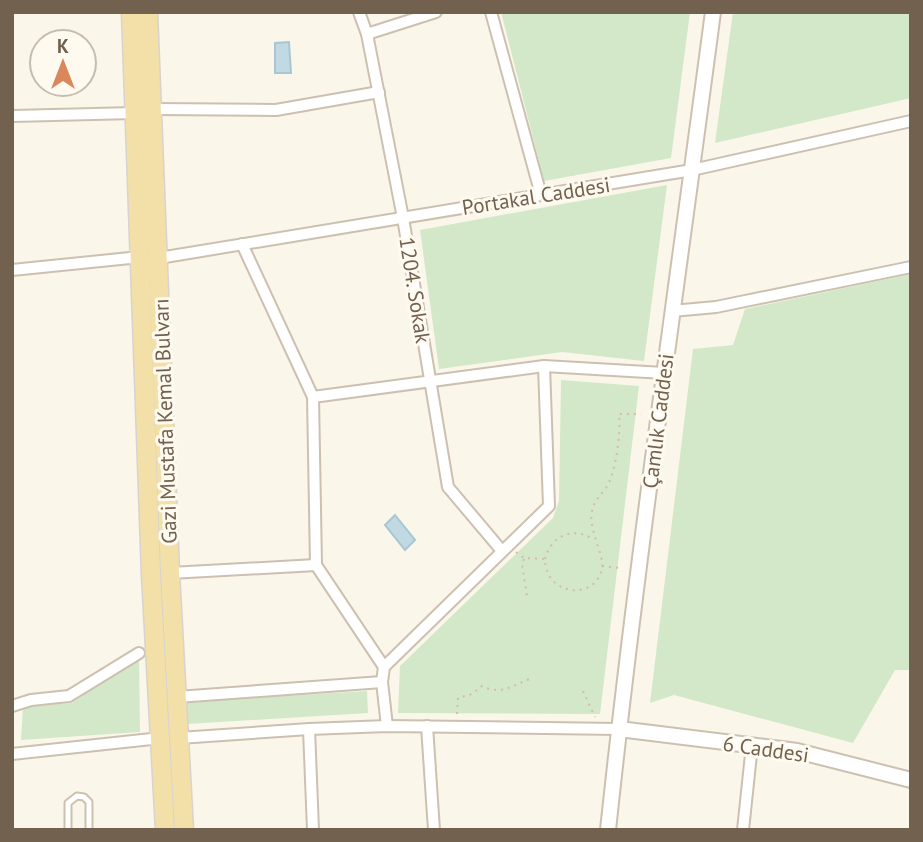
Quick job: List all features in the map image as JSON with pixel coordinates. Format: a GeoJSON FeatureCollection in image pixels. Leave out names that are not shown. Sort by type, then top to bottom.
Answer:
{"type":"FeatureCollection","features":[{"type":"Feature","properties":{"kind":"main road","name":"Gazi Mustafa Kemal Bulvarı"},"geometry":{"type":"LineString","coordinates":[[131,12],[159,258],[177,696],[170,738],[165,830]]}},
{"type":"Feature","properties":{"kind":"main road","name":"Gazi Mustafa Kemal Bulvarı"},"geometry":{"type":"LineString","coordinates":[[148,12],[140,257],[150,575],[184,830]]}},
{"type":"Feature","properties":{"kind":"street","name":"1204. Sokak"},"geometry":{"type":"LineString","coordinates":[[359,12],[367,34],[403,218],[448,487],[502,551]]}},
{"type":"Feature","properties":{"kind":"street"},"geometry":{"type":"LineString","coordinates":[[367,34],[436,12]]}},
{"type":"Feature","properties":{"kind":"street"},"geometry":{"type":"LineString","coordinates":[[491,12],[541,195]]}},
{"type":"Feature","properties":{"kind":"street","name":"Çamlık Caddesi"},"geometry":{"type":"LineString","coordinates":[[608,830],[664,373],[713,12]]}},
{"type":"Feature","properties":{"kind":"street"},"geometry":{"type":"LineString","coordinates":[[12,116],[276,110],[379,92]]}},
{"type":"Feature","properties":{"kind":"street","name":"Portakal Caddesi"},"geometry":{"type":"LineString","coordinates":[[159,258],[692,170],[911,121]]}},
{"type":"Feature","properties":{"kind":"street"},"geometry":{"type":"LineString","coordinates":[[242,244],[313,397],[316,565],[384,667]]}},
{"type":"Feature","properties":{"kind":"street"},"geometry":{"type":"LineString","coordinates":[[12,270],[140,257]]}},
{"type":"Feature","properties":{"kind":"street"},"geometry":{"type":"LineString","coordinates":[[672,311],[716,307],[911,267]]}},
{"type":"Feature","properties":{"kind":"street"},"geometry":{"type":"LineString","coordinates":[[313,397],[544,366],[664,373]]}},
{"type":"Feature","properties":{"kind":"street"},"geometry":{"type":"LineString","coordinates":[[387,726],[382,682],[384,667],[549,506],[544,366]]}},
{"type":"Feature","properties":{"kind":"street"},"geometry":{"type":"LineString","coordinates":[[170,573],[316,565]]}},
{"type":"Feature","properties":{"kind":"street"},"geometry":{"type":"LineString","coordinates":[[12,706],[31,700],[69,696],[139,653]]}},
{"type":"Feature","properties":{"kind":"street"},"geometry":{"type":"LineString","coordinates":[[177,696],[382,682]]}},
{"type":"Feature","properties":{"kind":"street"},"geometry":{"type":"LineString","coordinates":[[12,754],[170,738],[309,729],[387,726],[619,729]]}},
{"type":"Feature","properties":{"kind":"street"},"geometry":{"type":"LineString","coordinates":[[427,726],[434,830]]}},
{"type":"Feature","properties":{"kind":"street"},"geometry":{"type":"LineString","coordinates":[[309,729],[313,830]]}},
{"type":"Feature","properties":{"kind":"street","name":"6 Caddesi"},"geometry":{"type":"LineString","coordinates":[[619,729],[797,751],[911,780]]}},
{"type":"Feature","properties":{"kind":"street"},"geometry":{"type":"LineString","coordinates":[[743,830],[752,745]]}},
{"type":"Feature","properties":{"kind":"lane"},"geometry":{"type":"LineString","coordinates":[[68,830],[68,803],[77,796],[84,797],[89,802],[89,830]]}},
{"type":"Feature","properties":{"kind":"path"},"geometry":{"type":"LineString","coordinates":[[594,540],[585,534],[572,533],[548,545],[545,572],[553,583],[567,590],[583,590],[595,581],[602,566],[602,556],[594,540],[591,513],[611,477],[620,426],[619,414],[641,414]]}},
{"type":"Feature","properties":{"kind":"path"},"geometry":{"type":"LineString","coordinates":[[515,551],[524,558],[545,559]]}},
{"type":"Feature","properties":{"kind":"path"},"geometry":{"type":"LineString","coordinates":[[524,558],[522,564],[527,596]]}},
{"type":"Feature","properties":{"kind":"path"},"geometry":{"type":"LineString","coordinates":[[602,566],[621,568]]}},
{"type":"Feature","properties":{"kind":"path"},"geometry":{"type":"LineString","coordinates":[[457,714],[458,698],[472,694],[482,686],[503,692],[532,678]]}},
{"type":"Feature","properties":{"kind":"path"},"geometry":{"type":"LineString","coordinates":[[583,691],[595,717]]}},
{"type":"Feature","properties":{"kind":"green space"},"geometry":{"type":"Polygon","coordinates":[[[501,12],[690,12],[671,158],[544,181],[501,12]]]}},
{"type":"Feature","properties":{"kind":"green space"},"geometry":{"type":"Polygon","coordinates":[[[733,12],[911,12],[911,98],[715,143],[733,12]]]}},
{"type":"Feature","properties":{"kind":"green space"},"geometry":{"type":"Polygon","coordinates":[[[667,185],[644,361],[562,352],[439,369],[420,230],[667,185]]]}},
{"type":"Feature","properties":{"kind":"green space"},"geometry":{"type":"Polygon","coordinates":[[[911,274],[911,670],[895,670],[853,743],[674,695],[650,703],[693,349],[733,345],[745,309],[911,274]]]}},
{"type":"Feature","properties":{"kind":"green space"},"geometry":{"type":"Polygon","coordinates":[[[561,380],[639,386],[600,714],[398,713],[400,666],[553,518],[559,501],[561,380]]]}},
{"type":"Feature","properties":{"kind":"green space"},"geometry":{"type":"Polygon","coordinates":[[[139,658],[140,732],[21,740],[23,707],[72,703],[139,658]]]}},
{"type":"Feature","properties":{"kind":"green space"},"geometry":{"type":"Polygon","coordinates":[[[367,691],[368,713],[187,724],[186,702],[367,691]]]}},
{"type":"Feature","properties":{"kind":"water"},"geometry":{"type":"Polygon","coordinates":[[[289,42],[291,73],[275,73],[275,43],[289,42]]]}},
{"type":"Feature","properties":{"kind":"water"},"geometry":{"type":"Polygon","coordinates":[[[395,515],[415,540],[405,550],[385,525],[395,515]]]}}]}
